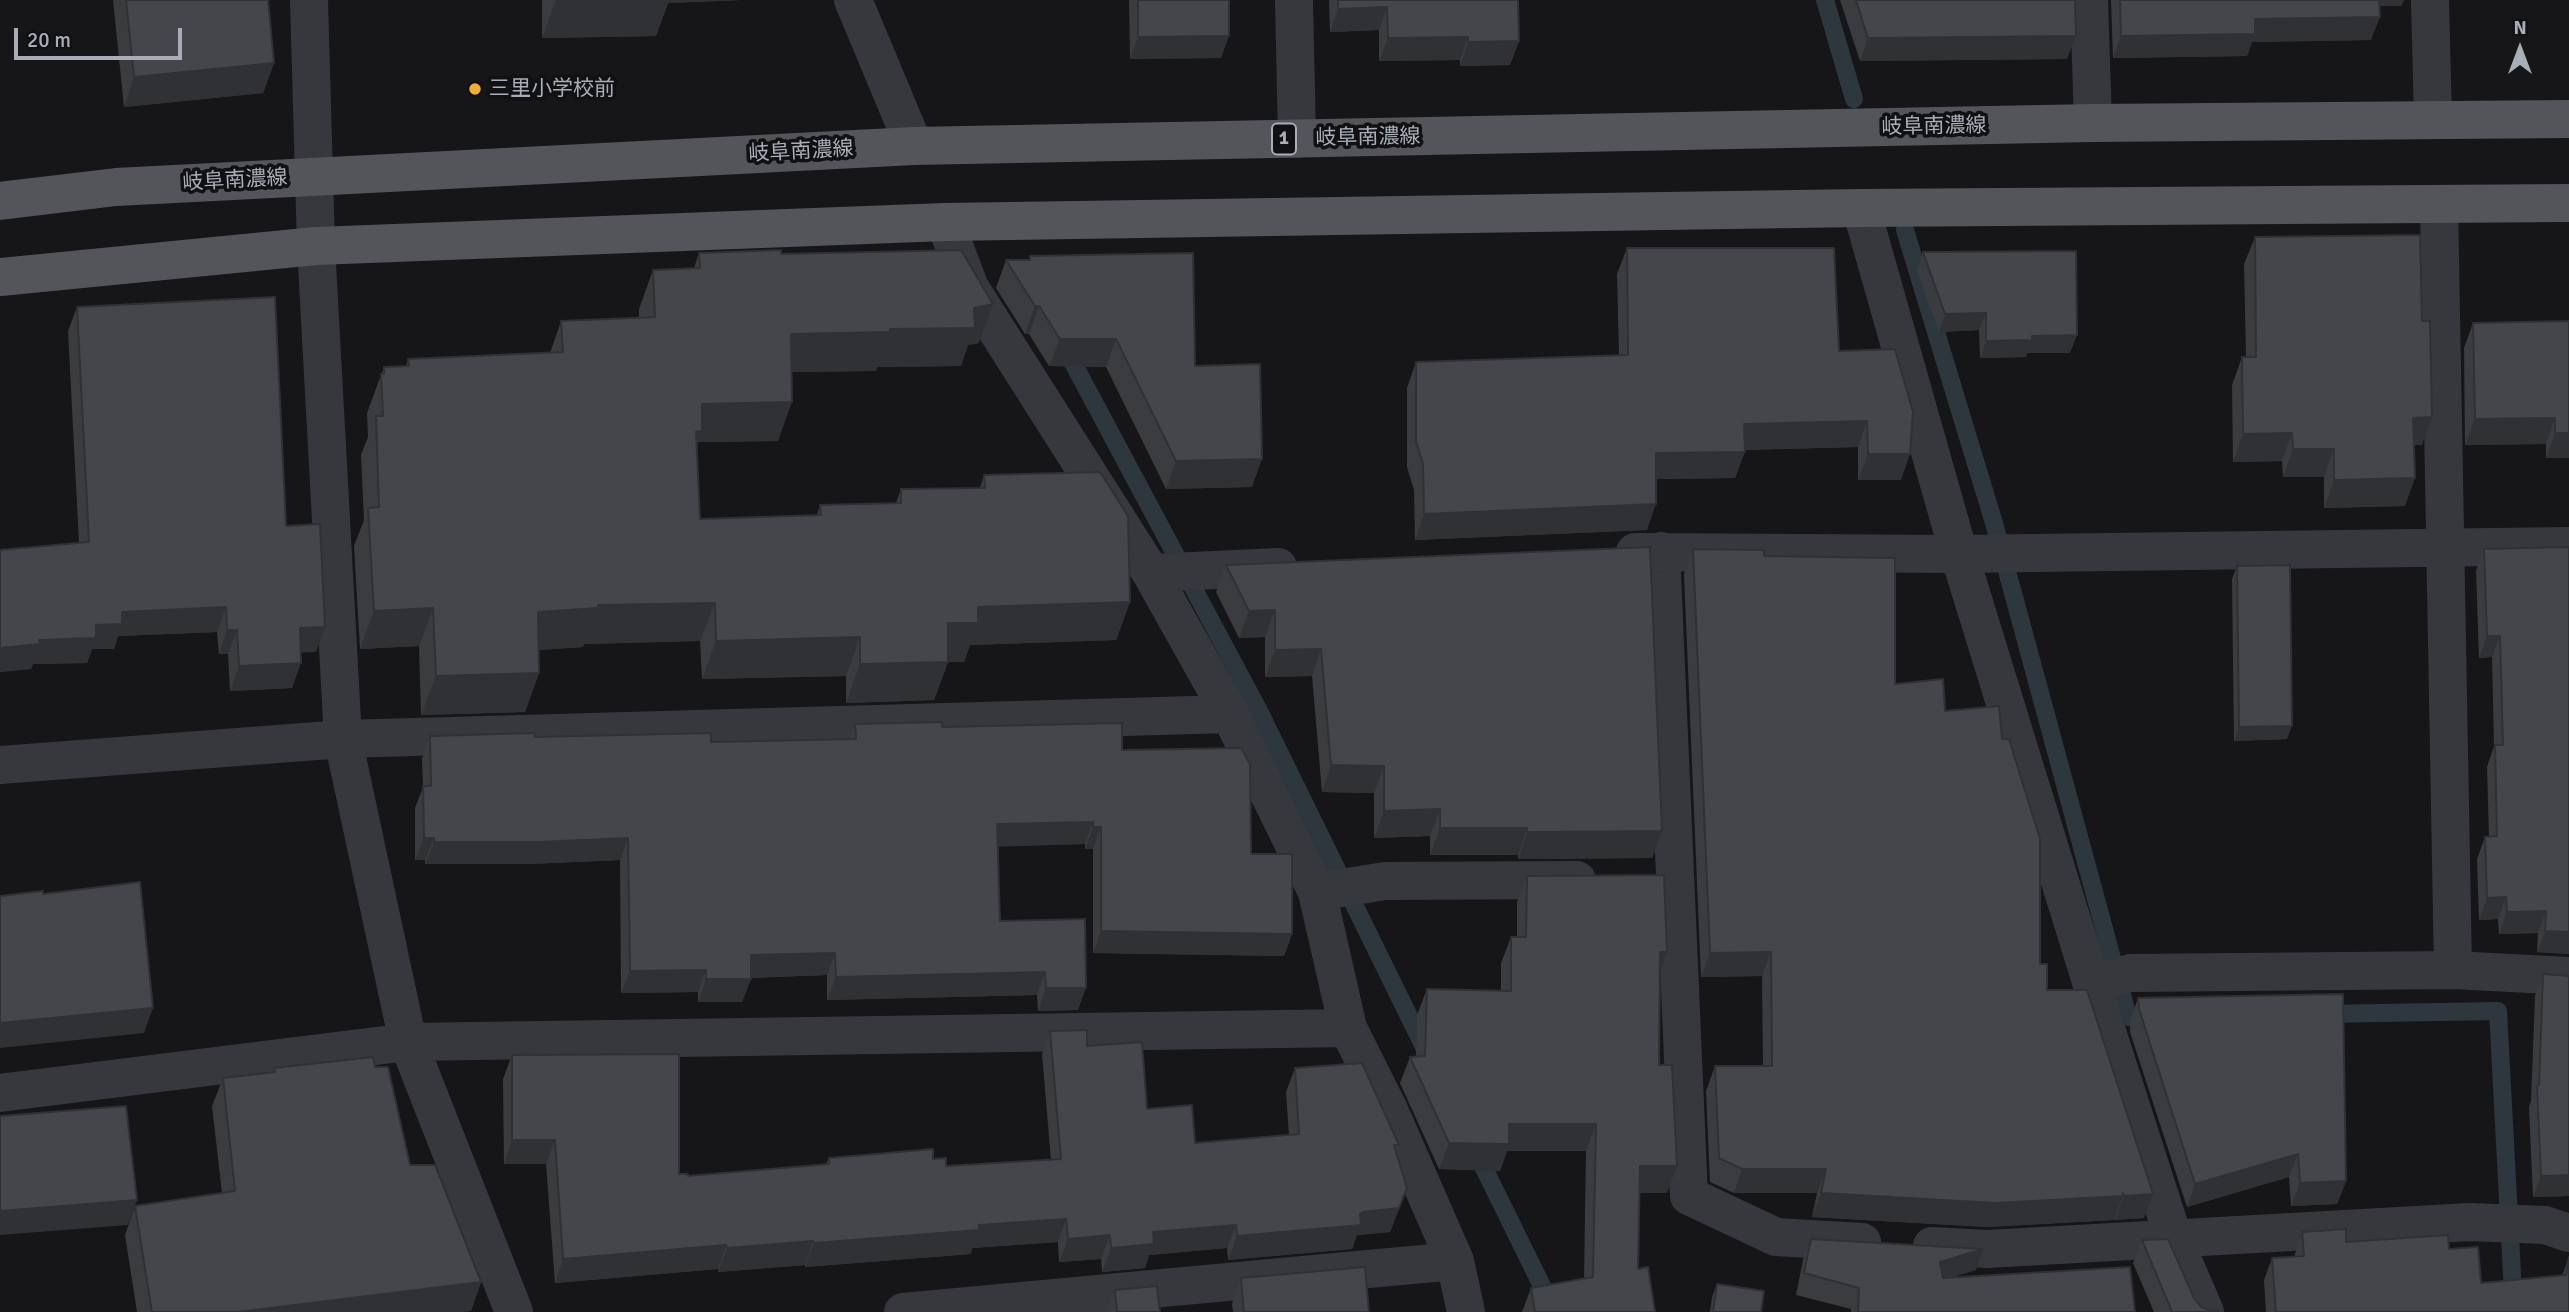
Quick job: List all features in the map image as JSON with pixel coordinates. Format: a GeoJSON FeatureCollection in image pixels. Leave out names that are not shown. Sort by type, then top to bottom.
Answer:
{"type":"FeatureCollection","features":[{"type":"Feature","properties":{"kind":"main road","name":"岐阜南濃線"},"geometry":{"type":"LineString","coordinates":[[0,201],[116,187],[914,146],[2093,123],[2569,119]]}},
{"type":"Feature","properties":{"kind":"main road"},"geometry":{"type":"LineString","coordinates":[[0,276],[316,246],[945,222],[1861,208],[2569,203]]}},
{"type":"Feature","properties":{"kind":"street"},"geometry":{"type":"LineString","coordinates":[[309,0],[316,246],[343,739],[408,1042],[514,1312]]}},
{"type":"Feature","properties":{"kind":"street"},"geometry":{"type":"LineString","coordinates":[[853,0],[914,146]]}},
{"type":"Feature","properties":{"kind":"street"},"geometry":{"type":"LineString","coordinates":[[1294,0],[1297,139]]}},
{"type":"Feature","properties":{"kind":"street"},"geometry":{"type":"LineString","coordinates":[[2089,0],[2093,123]]}},
{"type":"Feature","properties":{"kind":"street"},"geometry":{"type":"LineString","coordinates":[[2430,0],[2433,120]]}},
{"type":"Feature","properties":{"kind":"street"},"geometry":{"type":"LineString","coordinates":[[2439,204],[2453,970]]}},
{"type":"Feature","properties":{"kind":"street"},"geometry":{"type":"LineString","coordinates":[[1861,208],[1959,554],[2092,985],[2174,1240],[2205,1312]]}},
{"type":"Feature","properties":{"kind":"street"},"geometry":{"type":"LineString","coordinates":[[945,222],[970,288],[1151,573],[1230,714],[1317,892],[1348,1028],[1388,1110],[1455,1261],[1466,1312]]}},
{"type":"Feature","properties":{"kind":"street"},"geometry":{"type":"LineString","coordinates":[[1605,554],[1661,551],[1959,554],[2569,546]]}},
{"type":"Feature","properties":{"kind":"street"},"geometry":{"type":"LineString","coordinates":[[1661,551],[1661,880],[1689,1196],[1776,1237],[1987,1250],[2470,1222],[2545,1225],[2569,1233]]}},
{"type":"Feature","properties":{"kind":"street"},"geometry":{"type":"LineString","coordinates":[[1151,573],[1316,566]]}},
{"type":"Feature","properties":{"kind":"street"},"geometry":{"type":"LineString","coordinates":[[0,765],[343,739],[1230,714]]}},
{"type":"Feature","properties":{"kind":"street"},"geometry":{"type":"LineString","coordinates":[[1317,892],[1385,881],[1606,880]]}},
{"type":"Feature","properties":{"kind":"street"},"geometry":{"type":"LineString","coordinates":[[2092,985],[2130,973],[2453,970],[2569,976]]}},
{"type":"Feature","properties":{"kind":"street"},"geometry":{"type":"LineString","coordinates":[[0,1093],[408,1042],[1348,1028]]}},
{"type":"Feature","properties":{"kind":"street"},"geometry":{"type":"LineString","coordinates":[[903,1312],[1455,1261]]}},
{"type":"Feature","properties":{"kind":"building"},"geometry":{"type":"Polygon","coordinates":[[[126,0],[268,0],[274,63],[134,77],[126,0]]]}},
{"type":"Feature","properties":{"kind":"building"},"geometry":{"type":"Polygon","coordinates":[[[1138,0],[1229,0],[1229,36],[1138,37],[1138,0]]]}},
{"type":"Feature","properties":{"kind":"building"},"geometry":{"type":"Polygon","coordinates":[[[1338,0],[1518,0],[1519,41],[1468,42],[1468,37],[1388,38],[1387,7],[1338,9],[1338,0]]]}},
{"type":"Feature","properties":{"kind":"building"},"geometry":{"type":"Polygon","coordinates":[[[1856,0],[2075,0],[2076,36],[1868,38],[1856,0]]]}},
{"type":"Feature","properties":{"kind":"building"},"geometry":{"type":"Polygon","coordinates":[[[2120,0],[2379,0],[2380,17],[2255,19],[2255,34],[2121,36],[2120,0]]]}},
{"type":"Feature","properties":{"kind":"building"},"geometry":{"type":"Polygon","coordinates":[[[2420,235],[2422,321],[2430,321],[2432,417],[2413,418],[2415,478],[2334,480],[2334,449],[2293,449],[2292,433],[2243,434],[2242,357],[2256,357],[2255,237],[2420,235]]]}},
{"type":"Feature","properties":{"kind":"building"},"geometry":{"type":"Polygon","coordinates":[[[1627,248],[1834,248],[1839,351],[1895,349],[1913,412],[1910,454],[1868,454],[1867,421],[1744,424],[1745,452],[1656,453],[1656,504],[1424,514],[1423,464],[1416,441],[1416,362],[1628,355],[1627,248]]]}},
{"type":"Feature","properties":{"kind":"building"},"geometry":{"type":"Polygon","coordinates":[[[781,250],[781,254],[961,250],[993,304],[974,308],[975,328],[791,334],[792,402],[702,404],[702,431],[696,432],[700,519],[821,515],[820,505],[901,503],[901,489],[985,488],[984,475],[1100,472],[1128,516],[1130,602],[978,607],[978,623],[948,623],[948,662],[860,664],[860,637],[716,641],[715,603],[598,605],[598,608],[538,612],[539,673],[436,676],[433,608],[374,611],[368,508],[379,507],[376,416],[383,416],[381,374],[384,374],[384,367],[409,366],[408,359],[563,352],[561,321],[655,317],[653,270],[700,268],[699,253],[781,250]]]}},
{"type":"Feature","properties":{"kind":"building"},"geometry":{"type":"Polygon","coordinates":[[[2076,251],[2077,335],[1986,341],[1986,313],[1945,314],[1923,252],[2076,251]]]}},
{"type":"Feature","properties":{"kind":"building"},"geometry":{"type":"Polygon","coordinates":[[[1193,253],[1195,366],[1260,364],[1262,459],[1176,461],[1116,339],[1060,339],[1006,260],[1030,260],[1030,256],[1193,253]]]}},
{"type":"Feature","properties":{"kind":"building"},"geometry":{"type":"Polygon","coordinates":[[[275,297],[286,526],[320,524],[325,627],[300,628],[301,663],[239,666],[237,630],[227,630],[226,607],[122,612],[122,624],[96,625],[96,638],[39,640],[40,644],[0,648],[0,550],[89,542],[77,307],[275,297]]]}},
{"type":"Feature","properties":{"kind":"building"},"geometry":{"type":"Polygon","coordinates":[[[2569,321],[2569,433],[2555,433],[2555,418],[2475,419],[2473,323],[2569,321]]]}},
{"type":"Feature","properties":{"kind":"building"},"geometry":{"type":"Polygon","coordinates":[[[1650,547],[1662,831],[1527,832],[1527,828],[1440,828],[1440,809],[1384,811],[1384,766],[1331,765],[1321,649],[1275,650],[1275,610],[1249,611],[1226,565],[1650,547]]]}},
{"type":"Feature","properties":{"kind":"building"},"geometry":{"type":"Polygon","coordinates":[[[2569,547],[2569,932],[2545,931],[2546,911],[2507,912],[2506,897],[2487,898],[2485,837],[2497,836],[2495,745],[2503,745],[2500,636],[2487,636],[2484,549],[2569,547]]]}},
{"type":"Feature","properties":{"kind":"building"},"geometry":{"type":"Polygon","coordinates":[[[1693,549],[1764,550],[1764,556],[1895,558],[1895,684],[1943,679],[1945,711],[1999,706],[2002,739],[2009,739],[2040,839],[2040,964],[2047,964],[2047,990],[2087,990],[2153,1194],[2124,1196],[2123,1193],[2123,1196],[1996,1203],[1821,1193],[1826,1169],[1742,1169],[1719,1158],[1715,1066],[1772,1066],[1771,952],[1710,953],[1693,549]]]}},
{"type":"Feature","properties":{"kind":"building"},"geometry":{"type":"Polygon","coordinates":[[[2290,565],[2292,726],[2239,727],[2237,566],[2290,565]]]}},
{"type":"Feature","properties":{"kind":"building"},"geometry":{"type":"Polygon","coordinates":[[[942,722],[942,727],[1122,723],[1122,750],[1241,748],[1250,764],[1251,854],[1292,854],[1292,934],[1101,931],[1101,827],[1093,827],[1093,822],[997,824],[1000,921],[1085,919],[1086,988],[1046,988],[1045,972],[836,977],[835,953],[751,955],[751,979],[706,979],[706,970],[630,971],[628,838],[538,842],[434,842],[434,838],[424,838],[423,786],[431,786],[430,736],[534,733],[535,737],[711,733],[711,742],[856,739],[855,724],[942,722]]]}},
{"type":"Feature","properties":{"kind":"building"},"geometry":{"type":"Polygon","coordinates":[[[1664,875],[1667,952],[1660,952],[1659,1065],[1672,1065],[1677,1166],[1640,1166],[1638,1269],[1648,1267],[1655,1312],[1535,1312],[1531,1288],[1593,1277],[1596,1124],[1509,1124],[1509,1144],[1449,1143],[1410,1057],[1425,1056],[1427,989],[1511,991],[1511,937],[1526,937],[1527,876],[1664,875]]]}},
{"type":"Feature","properties":{"kind":"building"},"geometry":{"type":"Polygon","coordinates":[[[140,882],[153,1008],[0,1023],[0,896],[43,891],[43,894],[140,882]]]}},
{"type":"Feature","properties":{"kind":"building"},"geometry":{"type":"Polygon","coordinates":[[[2543,974],[2569,976],[2569,1175],[2541,1176],[2537,1086],[2543,974]]]}},
{"type":"Feature","properties":{"kind":"building"},"geometry":{"type":"Polygon","coordinates":[[[2343,994],[2346,1181],[2300,1183],[2298,1154],[2195,1184],[2139,1009],[2138,998],[2343,994]]]}},
{"type":"Feature","properties":{"kind":"building"},"geometry":{"type":"Polygon","coordinates":[[[1087,1030],[1087,1046],[1142,1042],[1147,1109],[1192,1105],[1195,1143],[1299,1134],[1295,1068],[1362,1063],[1399,1145],[1394,1145],[1407,1188],[1399,1208],[1363,1212],[1360,1214],[1361,1225],[1237,1236],[1236,1225],[1153,1232],[1154,1244],[1111,1248],[1110,1235],[1068,1239],[1066,1219],[979,1225],[979,1230],[814,1243],[727,1248],[726,1245],[563,1259],[555,1140],[512,1140],[512,1055],[679,1054],[679,1174],[688,1176],[829,1164],[829,1158],[933,1149],[933,1159],[946,1158],[946,1166],[1061,1159],[1050,1031],[1087,1030]]]}},
{"type":"Feature","properties":{"kind":"building"},"geometry":{"type":"Polygon","coordinates":[[[373,1057],[375,1067],[388,1067],[410,1165],[435,1165],[481,1282],[238,1312],[152,1312],[135,1206],[235,1191],[223,1078],[275,1072],[274,1068],[373,1057]]]}},
{"type":"Feature","properties":{"kind":"building"},"geometry":{"type":"Polygon","coordinates":[[[126,1106],[137,1200],[0,1211],[0,1116],[126,1106]]]}},
{"type":"Feature","properties":{"kind":"building"},"geometry":{"type":"Polygon","coordinates":[[[2346,1229],[2346,1242],[2448,1235],[2449,1249],[2478,1247],[2481,1283],[2566,1275],[2569,1257],[2569,1312],[2276,1312],[2272,1258],[2304,1256],[2302,1232],[2346,1229]]]}},
{"type":"Feature","properties":{"kind":"building"},"geometry":{"type":"Polygon","coordinates":[[[1811,1239],[1983,1249],[1940,1262],[1943,1278],[2130,1267],[2135,1312],[1858,1312],[1859,1288],[1804,1273],[1811,1239]]]}},
{"type":"Feature","properties":{"kind":"building"},"geometry":{"type":"Polygon","coordinates":[[[2168,1239],[2194,1298],[2201,1307],[2218,1312],[2172,1312],[2142,1240],[2168,1239]]]}},
{"type":"Feature","properties":{"kind":"building"},"geometry":{"type":"Polygon","coordinates":[[[1365,1267],[1369,1312],[1244,1312],[1241,1278],[1365,1267]]]}},
{"type":"Feature","properties":{"kind":"building"},"geometry":{"type":"Polygon","coordinates":[[[1717,1284],[1764,1291],[1761,1312],[1713,1312],[1717,1284]]]}},
{"type":"Feature","properties":{"kind":"building"},"geometry":{"type":"Polygon","coordinates":[[[1157,1286],[1160,1312],[1117,1312],[1115,1290],[1157,1286]]]}},
{"type":"Feature","properties":{"kind":"waterway"},"geometry":{"type":"LineString","coordinates":[[1825,0],[1854,99]]}},
{"type":"Feature","properties":{"kind":"waterway"},"geometry":{"type":"LineString","coordinates":[[1905,230],[1994,523],[2128,1017],[2153,1017]]}},
{"type":"Feature","properties":{"kind":"waterway"},"geometry":{"type":"LineString","coordinates":[[1064,346],[1259,711],[1427,1053]]}},
{"type":"Feature","properties":{"kind":"waterway"},"geometry":{"type":"LineString","coordinates":[[2321,1014],[2498,1011],[2514,1312]]}},
{"type":"Feature","properties":{"kind":"waterway"},"geometry":{"type":"LineString","coordinates":[[1475,1150],[1553,1312]]}},
{"type":"Feature","properties":{"kind":"place","name":"三里小学校前"},"geometry":{"type":"Point","coordinates":[475,89]}}]}
